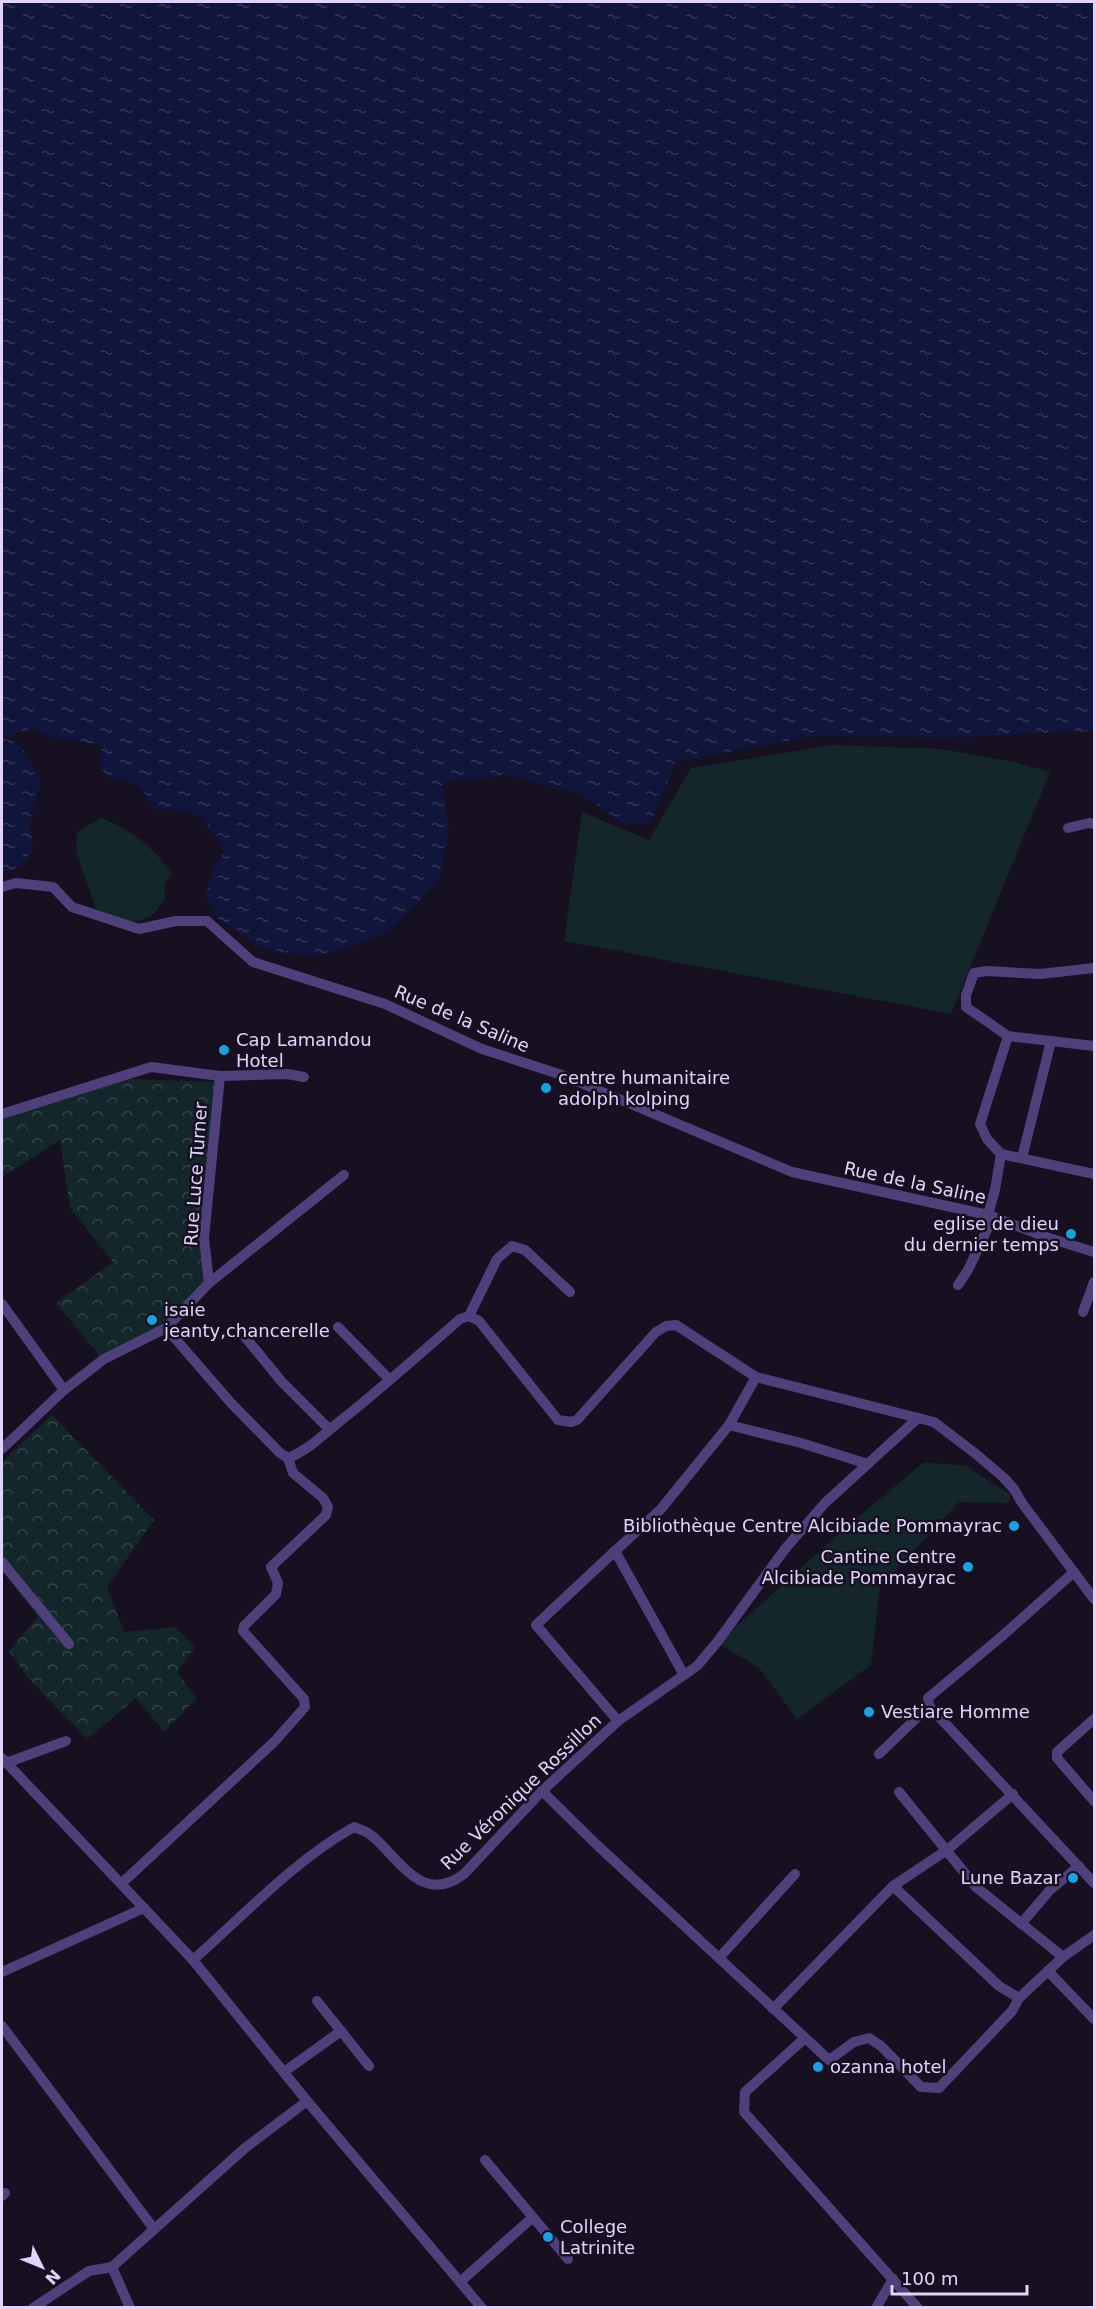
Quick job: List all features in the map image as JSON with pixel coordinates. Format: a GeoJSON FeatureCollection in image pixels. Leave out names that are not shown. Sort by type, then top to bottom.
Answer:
{"type":"FeatureCollection","features":[{"type":"Feature","properties":{"kind":"street"},"geometry":{"type":"LineString","coordinates":[[1068,828],[1089,823],[1095,824]]}},
{"type":"Feature","properties":{"kind":"street","name":"Rue de la Saline"},"geometry":{"type":"LineString","coordinates":[[2,887],[16,883],[53,887],[72,907],[139,928],[176,921],[207,921],[253,962],[385,1004],[482,1049],[562,1076],[792,1172],[990,1216],[1095,1252]]}},
{"type":"Feature","properties":{"kind":"street"},"geometry":{"type":"LineString","coordinates":[[1095,968],[1040,974],[987,970],[974,974],[966,995],[966,1007],[1008,1036],[1095,1046]]}},
{"type":"Feature","properties":{"kind":"street"},"geometry":{"type":"LineString","coordinates":[[1008,1036],[980,1124],[987,1139],[1001,1154],[1095,1174]]}},
{"type":"Feature","properties":{"kind":"street"},"geometry":{"type":"LineString","coordinates":[[1022,1158],[1051,1041]]}},
{"type":"Feature","properties":{"kind":"street"},"geometry":{"type":"LineString","coordinates":[[2,1114],[151,1067],[220,1076],[287,1074],[304,1077]]}},
{"type":"Feature","properties":{"kind":"street","name":"Rue Luce Turner"},"geometry":{"type":"LineString","coordinates":[[209,1283],[204,1238],[220,1076]]}},
{"type":"Feature","properties":{"kind":"street"},"geometry":{"type":"LineString","coordinates":[[958,1285],[968,1270],[990,1216],[1001,1154]]}},
{"type":"Feature","properties":{"kind":"street"},"geometry":{"type":"LineString","coordinates":[[2,1449],[64,1390],[104,1359],[166,1328],[209,1283],[344,1175]]}},
{"type":"Feature","properties":{"kind":"street"},"geometry":{"type":"LineString","coordinates":[[288,1458],[300,1453],[390,1380],[460,1319],[469,1316],[497,1259],[512,1246],[525,1250],[570,1292]]}},
{"type":"Feature","properties":{"kind":"street"},"geometry":{"type":"LineString","coordinates":[[1083,1312],[1095,1282]]}},
{"type":"Feature","properties":{"kind":"street"},"geometry":{"type":"LineString","coordinates":[[2,1304],[64,1390]]}},
{"type":"Feature","properties":{"kind":"street"},"geometry":{"type":"LineString","coordinates":[[469,1316],[478,1321],[558,1420],[571,1422],[577,1420],[656,1332],[666,1326],[676,1325],[756,1377],[934,1422],[1003,1477],[1095,1599]]}},
{"type":"Feature","properties":{"kind":"street"},"geometry":{"type":"LineString","coordinates":[[338,1327],[390,1380]]}},
{"type":"Feature","properties":{"kind":"street"},"geometry":{"type":"LineString","coordinates":[[122,1883],[274,1742],[305,1707],[304,1700],[243,1631],[244,1626],[276,1594],[278,1583],[271,1567],[326,1515],[328,1507],[323,1498],[293,1473],[288,1458],[280,1453],[231,1403],[166,1328]]}},
{"type":"Feature","properties":{"kind":"street"},"geometry":{"type":"LineString","coordinates":[[241,1332],[282,1382],[329,1430]]}},
{"type":"Feature","properties":{"kind":"street"},"geometry":{"type":"LineString","coordinates":[[618,1721],[536,1625],[661,1509],[729,1425],[756,1377]]}},
{"type":"Feature","properties":{"kind":"street","name":"Rue Véronique Rossillon"},"geometry":{"type":"LineString","coordinates":[[193,1960],[300,1864],[338,1835],[354,1827],[369,1833],[410,1875],[430,1885],[451,1884],[464,1874],[542,1791],[618,1721],[697,1666],[792,1541],[825,1503],[918,1418]]}},
{"type":"Feature","properties":{"kind":"street"},"geometry":{"type":"LineString","coordinates":[[729,1425],[801,1443],[868,1464]]}},
{"type":"Feature","properties":{"kind":"street"},"geometry":{"type":"LineString","coordinates":[[615,1551],[684,1675]]}},
{"type":"Feature","properties":{"kind":"street"},"geometry":{"type":"LineString","coordinates":[[2,1562],[69,1644]]}},
{"type":"Feature","properties":{"kind":"street"},"geometry":{"type":"LineString","coordinates":[[1074,1572],[928,1698],[929,1706],[1095,1883]]}},
{"type":"Feature","properties":{"kind":"street"},"geometry":{"type":"LineString","coordinates":[[879,1754],[929,1706]]}},
{"type":"Feature","properties":{"kind":"street"},"geometry":{"type":"LineString","coordinates":[[1095,1719],[1057,1752],[1057,1758],[1095,1801]]}},
{"type":"Feature","properties":{"kind":"street"},"geometry":{"type":"LineString","coordinates":[[66,1741],[4,1761],[193,1960],[307,2101],[482,2307]]}},
{"type":"Feature","properties":{"kind":"street"},"geometry":{"type":"LineString","coordinates":[[542,1791],[829,2060],[854,2042],[869,2038],[881,2046],[921,2087],[939,2088],[1012,2012],[1019,1998],[1063,1957],[1095,1935]]}},
{"type":"Feature","properties":{"kind":"street"},"geometry":{"type":"LineString","coordinates":[[899,1792],[976,1887],[1063,1957]]}},
{"type":"Feature","properties":{"kind":"street"},"geometry":{"type":"LineString","coordinates":[[773,2009],[893,1886],[947,1850],[1013,1794]]}},
{"type":"Feature","properties":{"kind":"street"},"geometry":{"type":"LineString","coordinates":[[1021,1924],[1050,1890],[1079,1866]]}},
{"type":"Feature","properties":{"kind":"street"},"geometry":{"type":"LineString","coordinates":[[719,1958],[795,1874]]}},
{"type":"Feature","properties":{"kind":"street"},"geometry":{"type":"LineString","coordinates":[[893,1886],[999,1986],[1019,1998]]}},
{"type":"Feature","properties":{"kind":"street"},"geometry":{"type":"LineString","coordinates":[[2,1972],[144,1908]]}},
{"type":"Feature","properties":{"kind":"street"},"geometry":{"type":"LineString","coordinates":[[1048,1971],[1095,2019]]}},
{"type":"Feature","properties":{"kind":"street"},"geometry":{"type":"LineString","coordinates":[[317,2001],[369,2066]]}},
{"type":"Feature","properties":{"kind":"street"},"geometry":{"type":"LineString","coordinates":[[2,2026],[154,2229]]}},
{"type":"Feature","properties":{"kind":"street"},"geometry":{"type":"LineString","coordinates":[[284,2072],[341,2031]]}},
{"type":"Feature","properties":{"kind":"street"},"geometry":{"type":"LineString","coordinates":[[805,2038],[745,2092],[744,2112],[918,2307]]}},
{"type":"Feature","properties":{"kind":"street"},"geometry":{"type":"LineString","coordinates":[[33,2307],[89,2271],[112,2267],[245,2148],[307,2101]]}},
{"type":"Feature","properties":{"kind":"street"},"geometry":{"type":"LineString","coordinates":[[485,2160],[568,2259]]}},
{"type":"Feature","properties":{"kind":"street"},"geometry":{"type":"LineString","coordinates":[[460,2283],[532,2218]]}},
{"type":"Feature","properties":{"kind":"street"},"geometry":{"type":"LineString","coordinates":[[112,2267],[130,2307]]}},
{"type":"Feature","properties":{"kind":"street"},"geometry":{"type":"LineString","coordinates":[[876,2307],[893,2279]]}},
{"type":"Feature","properties":{"kind":"green space"},"geometry":{"type":"Polygon","coordinates":[[[833,745],[943,749],[1014,762],[1050,772],[951,1014],[564,941],[582,812],[649,840],[691,768],[833,745]]]}},
{"type":"Feature","properties":{"kind":"green space"},"geometry":{"type":"Polygon","coordinates":[[[101,818],[123,828],[141,840],[172,873],[164,884],[165,898],[151,917],[129,923],[96,909],[76,851],[77,832],[101,818]]]}},
{"type":"Feature","properties":{"kind":"green space"},"geometry":{"type":"Polygon","coordinates":[[[130,1079],[215,1082],[205,1283],[157,1330],[99,1355],[56,1303],[113,1262],[70,1208],[60,1140],[2,1177],[2,1118],[130,1079]]]}},
{"type":"Feature","properties":{"kind":"green space"},"geometry":{"type":"Polygon","coordinates":[[[52,1415],[154,1520],[107,1587],[124,1632],[175,1627],[195,1647],[177,1672],[197,1698],[164,1732],[136,1698],[87,1739],[28,1678],[9,1651],[38,1617],[2,1571],[2,1462],[52,1415]]]}},
{"type":"Feature","properties":{"kind":"green space"},"geometry":{"type":"Polygon","coordinates":[[[924,1462],[967,1466],[1011,1495],[1008,1503],[959,1502],[880,1587],[871,1665],[797,1719],[759,1668],[718,1643],[845,1528],[924,1462]]]}},
{"type":"Feature","properties":{"kind":"water"},"geometry":{"type":"Polygon","coordinates":[[[2,2],[1094,2],[1094,731],[942,738],[815,736],[676,762],[650,824],[622,823],[581,794],[508,775],[442,783],[449,830],[438,881],[390,931],[346,949],[317,956],[264,950],[217,918],[206,896],[212,871],[225,850],[201,817],[174,809],[153,809],[145,793],[135,784],[113,779],[103,772],[98,764],[102,752],[100,745],[49,737],[33,728],[2,738],[2,2]]]}},
{"type":"Feature","properties":{"kind":"water"},"geometry":{"type":"Polygon","coordinates":[[[2,738],[22,747],[41,782],[29,824],[34,848],[18,868],[8,871],[2,871],[2,738]]]}},
{"type":"Feature","properties":{"kind":"place","name":"Cap Lamandou Hotel"},"geometry":{"type":"Point","coordinates":[224,1050]}},
{"type":"Feature","properties":{"kind":"place","name":"centre humanitaire adolph kolping"},"geometry":{"type":"Point","coordinates":[546,1088]}},
{"type":"Feature","properties":{"kind":"place","name":"eglise de dieu du dernier temps"},"geometry":{"type":"Point","coordinates":[1071,1234]}},
{"type":"Feature","properties":{"kind":"place","name":"isaie jeanty,chancerelle"},"geometry":{"type":"Point","coordinates":[152,1320]}},
{"type":"Feature","properties":{"kind":"place","name":"Bibliothèque Centre Alcibiade Pommayrac"},"geometry":{"type":"Point","coordinates":[1014,1526]}},
{"type":"Feature","properties":{"kind":"place","name":"Cantine Centre Alcibiade Pommayrac"},"geometry":{"type":"Point","coordinates":[968,1567]}},
{"type":"Feature","properties":{"kind":"place","name":"Vestiare Homme"},"geometry":{"type":"Point","coordinates":[869,1712]}},
{"type":"Feature","properties":{"kind":"place","name":"Lune Bazar"},"geometry":{"type":"Point","coordinates":[1073,1878]}},
{"type":"Feature","properties":{"kind":"place","name":"ozanna hotel"},"geometry":{"type":"Point","coordinates":[818,2067]}},
{"type":"Feature","properties":{"kind":"place","name":"College Latrinite"},"geometry":{"type":"Point","coordinates":[548,2237]}}]}
